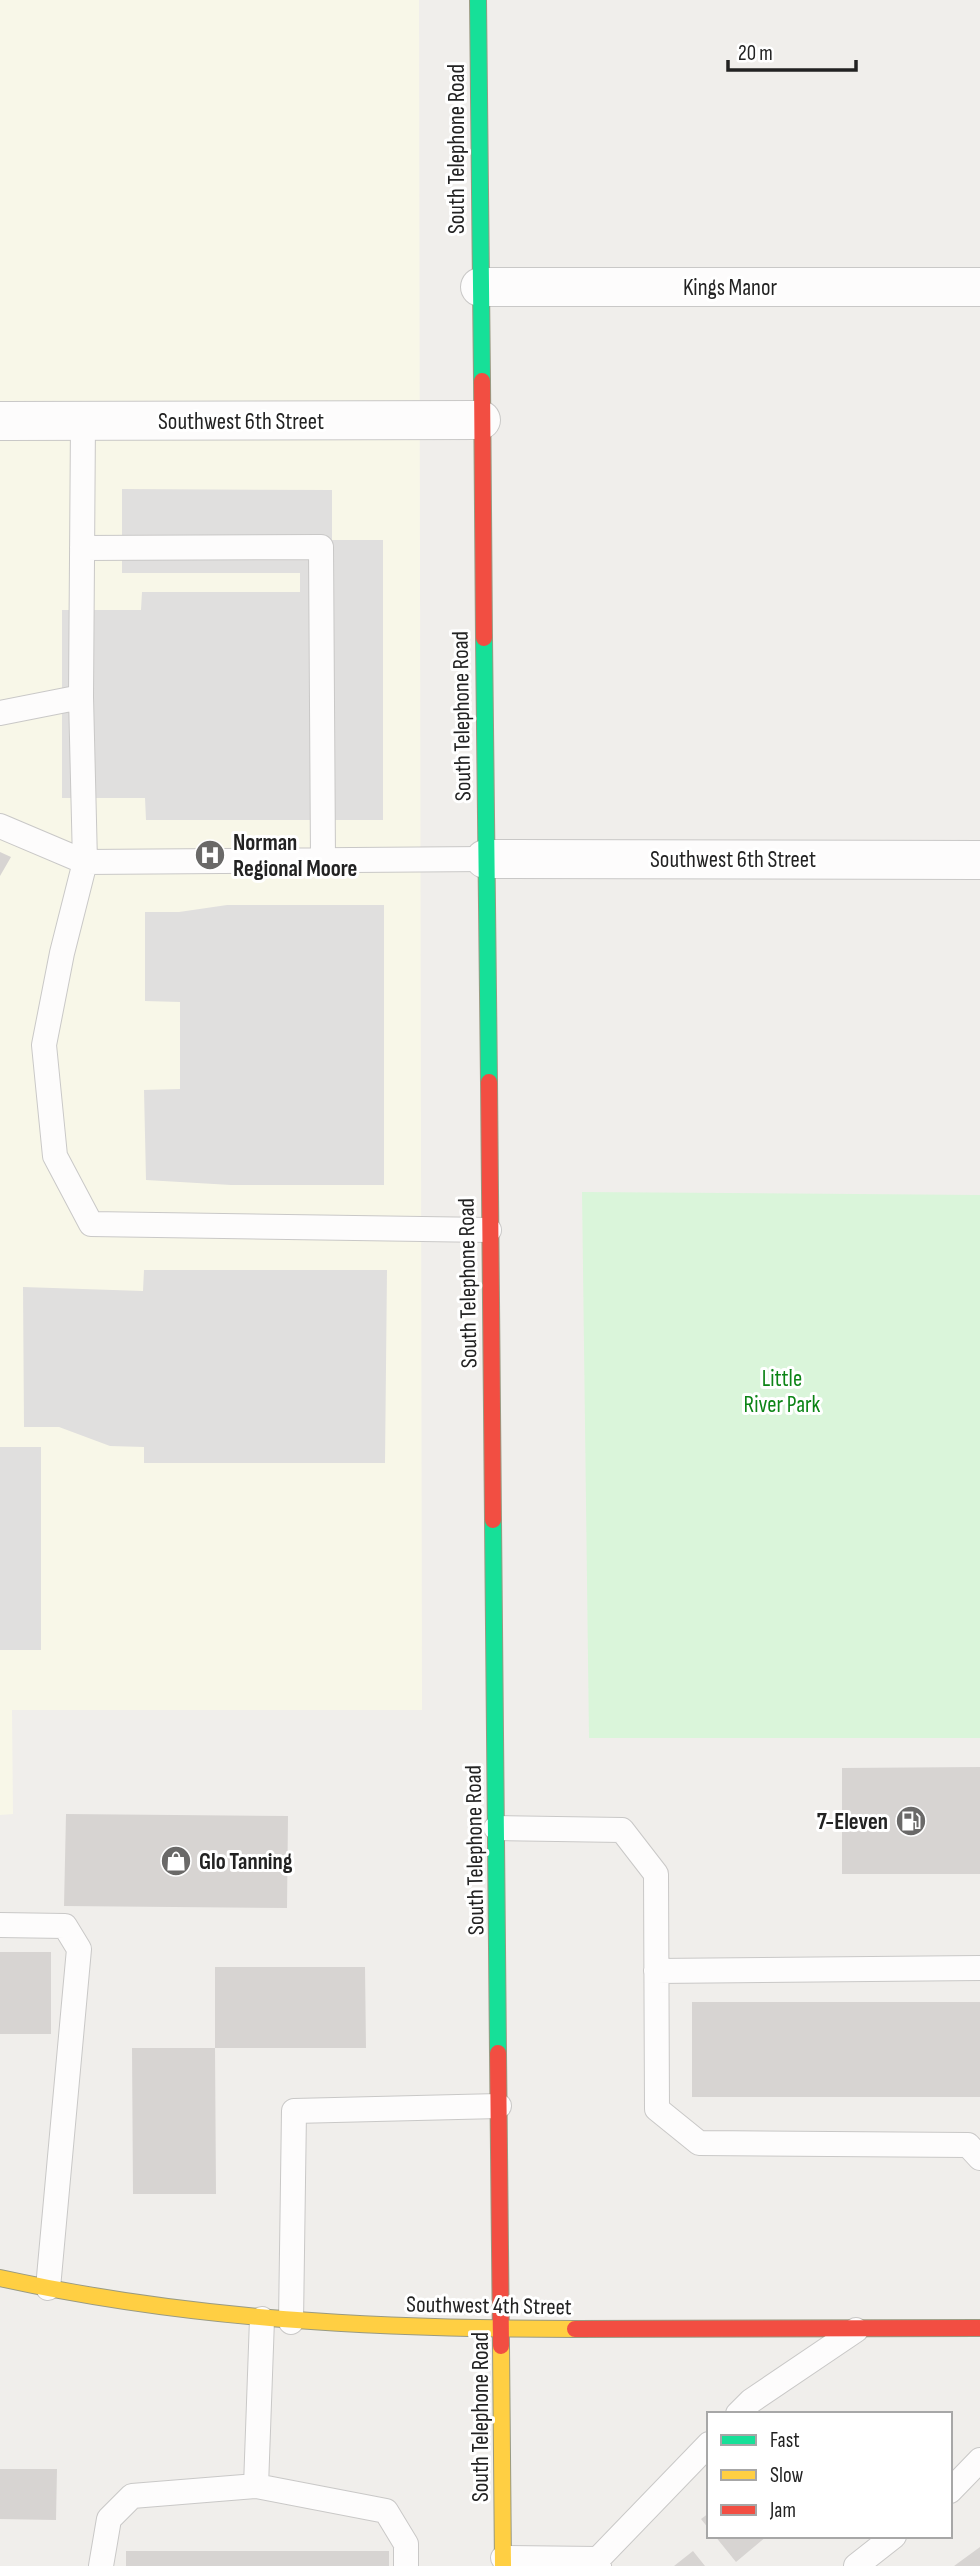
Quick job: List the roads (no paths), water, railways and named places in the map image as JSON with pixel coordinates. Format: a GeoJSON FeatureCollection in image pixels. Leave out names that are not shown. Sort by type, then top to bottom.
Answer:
{"type":"FeatureCollection","features":[{"type":"Feature","properties":{"kind":"main road","name":"South Telephone Road"},"geometry":{"type":"LineString","coordinates":[[478,0],[503,2562]]}},
{"type":"Feature","properties":{"kind":"main road","name":"Southwest 4th Street"},"geometry":{"type":"LineString","coordinates":[[0,2278],[145,2306],[290,2322],[502,2329],[980,2328]]}},
{"type":"Feature","properties":{"kind":"street","name":"Kings Manor"},"geometry":{"type":"LineString","coordinates":[[480,287],[980,288]]}},
{"type":"Feature","properties":{"kind":"street","name":"Southwest 6th Street"},"geometry":{"type":"LineString","coordinates":[[0,421],[481,420]]}},
{"type":"Feature","properties":{"kind":"street","name":"Southwest 6th Street"},"geometry":{"type":"LineString","coordinates":[[485,859],[980,860]]}},
{"type":"Feature","properties":{"kind":"lane"},"geometry":{"type":"LineString","coordinates":[[83,421],[81,697],[85,862],[62,953],[44,1045],[55,1157],[90,1224],[489,1230]]}},
{"type":"Feature","properties":{"kind":"lane"},"geometry":{"type":"LineString","coordinates":[[82,548],[321,547],[323,860]]}},
{"type":"Feature","properties":{"kind":"lane"},"geometry":{"type":"LineString","coordinates":[[0,713],[81,697]]}},
{"type":"Feature","properties":{"kind":"lane"},"geometry":{"type":"LineString","coordinates":[[0,826],[85,862],[485,859]]}},
{"type":"Feature","properties":{"kind":"lane"},"geometry":{"type":"LineString","coordinates":[[496,1828],[622,1830],[656,1874],[657,2109],[699,2143],[968,2145],[980,2158]]}},
{"type":"Feature","properties":{"kind":"lane"},"geometry":{"type":"LineString","coordinates":[[0,1925],[65,1926],[79,1949],[48,2288]]}},
{"type":"Feature","properties":{"kind":"lane"},"geometry":{"type":"LineString","coordinates":[[656,1971],[980,1968]]}},
{"type":"Feature","properties":{"kind":"lane"},"geometry":{"type":"LineString","coordinates":[[290,2322],[294,2111],[499,2106]]}},
{"type":"Feature","properties":{"kind":"lane"},"geometry":{"type":"LineString","coordinates":[[256,2486],[262,2319]]}},
{"type":"Feature","properties":{"kind":"lane"},"geometry":{"type":"LineString","coordinates":[[740,2412],[751,2401],[856,2330]]}},
{"type":"Feature","properties":{"kind":"lane"},"geometry":{"type":"LineString","coordinates":[[503,2562],[598,2563],[707,2446]]}},
{"type":"Feature","properties":{"kind":"lane"},"geometry":{"type":"LineString","coordinates":[[952,2489],[980,2460]]}},
{"type":"Feature","properties":{"kind":"lane"},"geometry":{"type":"LineString","coordinates":[[100,2566],[108,2519],[132,2496],[256,2486],[386,2511],[406,2544],[406,2566]]}},
{"type":"Feature","properties":{"kind":"lane"},"geometry":{"type":"LineString","coordinates":[[856,2566],[891,2538]]}},
{"type":"Feature","properties":{"kind":"place","name":"Norman Regional Moore"},"geometry":{"type":"Point","coordinates":[210,855]}},
{"type":"Feature","properties":{"kind":"place","name":"7-Eleven"},"geometry":{"type":"Point","coordinates":[911,1821]}},
{"type":"Feature","properties":{"kind":"place","name":"Glo Tanning"},"geometry":{"type":"Point","coordinates":[176,1861]}},
{"type":"Feature","properties":{"kind":"park label","name":"Little River Park"},"geometry":{"type":"Point","coordinates":[782,1391]}}]}
